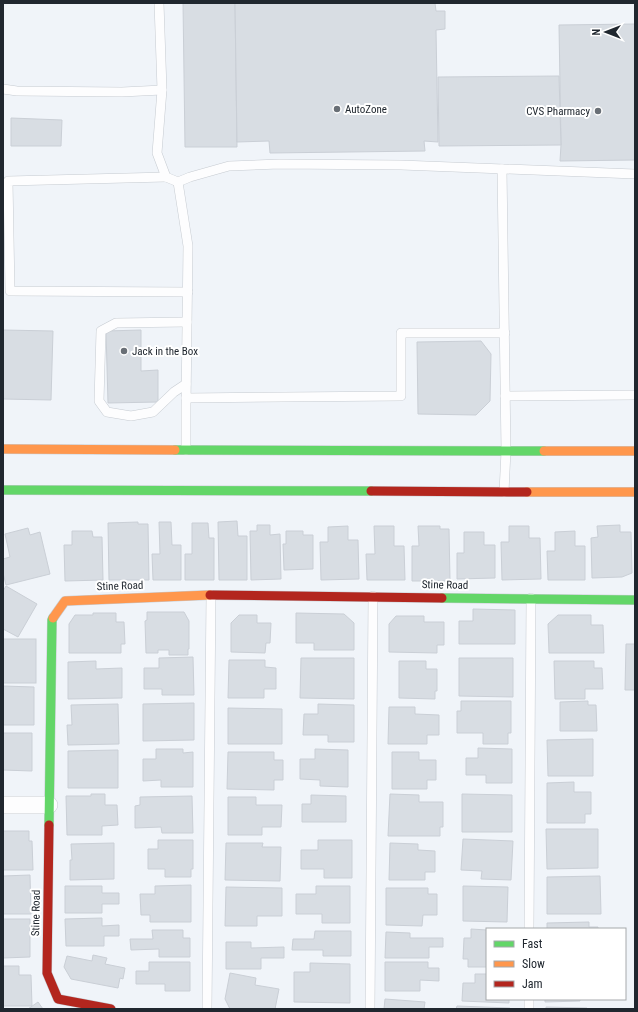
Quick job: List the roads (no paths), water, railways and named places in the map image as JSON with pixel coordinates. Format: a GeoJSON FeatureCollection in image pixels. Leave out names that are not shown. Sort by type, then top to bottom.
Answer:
{"type":"FeatureCollection","features":[{"type":"Feature","properties":{"kind":"main road"},"geometry":{"type":"LineString","coordinates":[[3,449],[635,451]]}},
{"type":"Feature","properties":{"kind":"main road"},"geometry":{"type":"LineString","coordinates":[[3,490],[635,492]]}},
{"type":"Feature","properties":{"kind":"main road","name":"Stine Road"},"geometry":{"type":"LineString","coordinates":[[111,1009],[58,999],[47,973],[52,620],[65,601],[211,595],[635,600]]}},
{"type":"Feature","properties":{"kind":"street"},"geometry":{"type":"LineString","coordinates":[[3,805],[49,805]]}},
{"type":"Feature","properties":{"kind":"lane"},"geometry":{"type":"LineString","coordinates":[[159,3],[162,90],[157,153],[166,177]]}},
{"type":"Feature","properties":{"kind":"lane"},"geometry":{"type":"LineString","coordinates":[[3,89],[17,91],[122,92],[162,90]]}},
{"type":"Feature","properties":{"kind":"lane"},"geometry":{"type":"LineString","coordinates":[[188,292],[10,291],[8,181],[166,177],[178,182],[229,166],[279,164],[401,165],[635,174]]}},
{"type":"Feature","properties":{"kind":"lane"},"geometry":{"type":"LineString","coordinates":[[502,169],[506,450],[504,492]]}},
{"type":"Feature","properties":{"kind":"lane"},"geometry":{"type":"LineString","coordinates":[[178,182],[188,246],[186,450]]}},
{"type":"Feature","properties":{"kind":"lane"},"geometry":{"type":"LineString","coordinates":[[186,384],[174,392],[153,412],[131,416],[107,412],[99,402],[101,330],[116,323],[187,322]]}},
{"type":"Feature","properties":{"kind":"lane"},"geometry":{"type":"LineString","coordinates":[[186,398],[401,396],[401,333],[505,333]]}},
{"type":"Feature","properties":{"kind":"lane"},"geometry":{"type":"LineString","coordinates":[[505,396],[635,396]]}},
{"type":"Feature","properties":{"kind":"lane"},"geometry":{"type":"LineString","coordinates":[[207,1009],[211,595]]}},
{"type":"Feature","properties":{"kind":"lane"},"geometry":{"type":"LineString","coordinates":[[370,1009],[373,596]]}},
{"type":"Feature","properties":{"kind":"lane"},"geometry":{"type":"LineString","coordinates":[[529,928],[531,598]]}},
{"type":"Feature","properties":{"kind":"place","name":"AutoZone"},"geometry":{"type":"Point","coordinates":[337,109]}},
{"type":"Feature","properties":{"kind":"place","name":"CVS Pharmacy"},"geometry":{"type":"Point","coordinates":[598,111]}},
{"type":"Feature","properties":{"kind":"place","name":"Jack in the Box"},"geometry":{"type":"Point","coordinates":[124,351]}}]}
